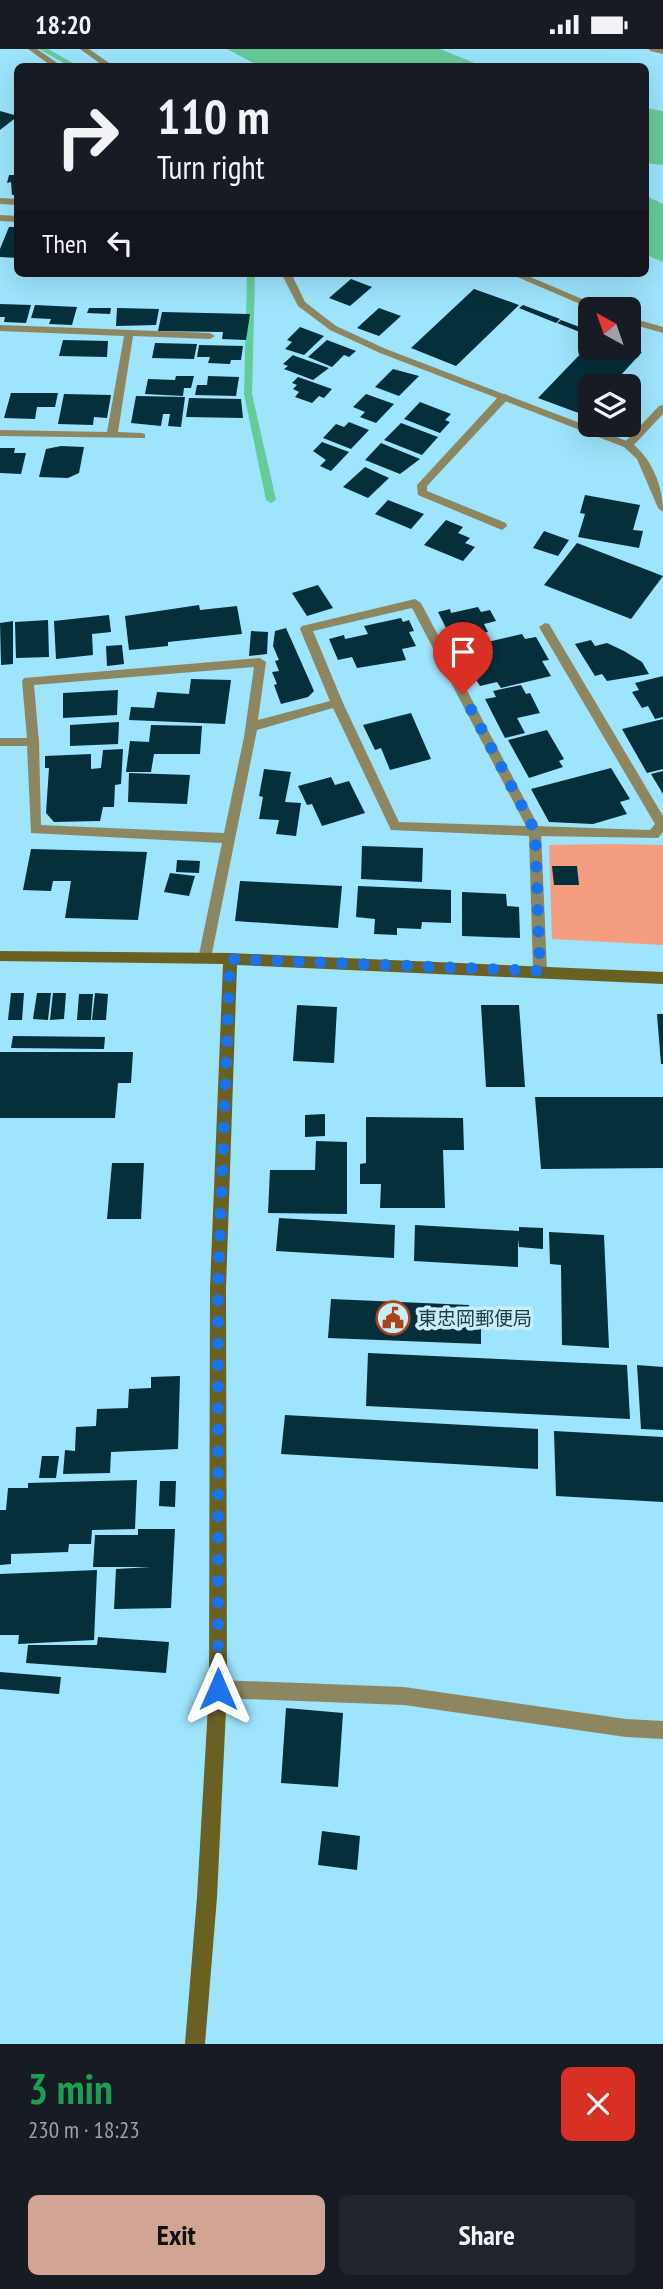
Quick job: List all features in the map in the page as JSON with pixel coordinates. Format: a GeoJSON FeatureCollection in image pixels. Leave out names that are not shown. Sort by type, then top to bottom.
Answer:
{"type":"FeatureCollection","features":[{"type":"Feature","properties":{"kind":"street"},"geometry":{"type":"LineString","coordinates":[[32,49],[53,63]]}},
{"type":"Feature","properties":{"kind":"street"},"geometry":{"type":"LineString","coordinates":[[85,49],[105,63]]}},
{"type":"Feature","properties":{"kind":"street"},"geometry":{"type":"LineString","coordinates":[[653,49],[663,52]]}},
{"type":"Feature","properties":{"kind":"street"},"geometry":{"type":"LineString","coordinates":[[288,277],[301,304],[333,328],[383,351],[628,445],[642,457],[663,508]]}},
{"type":"Feature","properties":{"kind":"street"},"geometry":{"type":"LineString","coordinates":[[523,277],[578,300]]}},
{"type":"Feature","properties":{"kind":"street"},"geometry":{"type":"LineString","coordinates":[[641,324],[663,330]]}},
{"type":"Feature","properties":{"kind":"street"},"geometry":{"type":"LineString","coordinates":[[0,328],[210,336]]}},
{"type":"Feature","properties":{"kind":"street"},"geometry":{"type":"LineString","coordinates":[[112,435],[130,333]]}},
{"type":"Feature","properties":{"kind":"street"},"geometry":{"type":"LineString","coordinates":[[502,526],[422,492],[422,485],[504,397]]}},
{"type":"Feature","properties":{"kind":"street"},"geometry":{"type":"LineString","coordinates":[[628,445],[663,408]]}},
{"type":"Feature","properties":{"kind":"street"},"geometry":{"type":"LineString","coordinates":[[0,433],[141,436]]}},
{"type":"Feature","properties":{"kind":"street"},"geometry":{"type":"LineString","coordinates":[[540,971],[535,831],[415,603],[306,629],[395,827],[535,831],[653,835],[662,825],[545,627]]}},
{"type":"Feature","properties":{"kind":"street"},"geometry":{"type":"LineString","coordinates":[[205,959],[228,838],[254,726],[260,662],[27,681],[33,742],[35,829],[228,838]]}},
{"type":"Feature","properties":{"kind":"street"},"geometry":{"type":"LineString","coordinates":[[254,726],[337,703]]}},
{"type":"Feature","properties":{"kind":"street"},"geometry":{"type":"LineString","coordinates":[[0,742],[33,742]]}},
{"type":"Feature","properties":{"kind":"street"},"geometry":{"type":"LineString","coordinates":[[0,956],[230,959],[663,978]]}},
{"type":"Feature","properties":{"kind":"street"},"geometry":{"type":"LineString","coordinates":[[195,2044],[208,1898],[218,1689],[218,1288],[230,959]]}},
{"type":"Feature","properties":{"kind":"street"},"geometry":{"type":"LineString","coordinates":[[218,1689],[404,1696],[626,1728],[663,1730]]}},
{"type":"Feature","properties":{"kind":"shaded area"},"geometry":{"type":"Polygon","coordinates":[[[227,49],[440,49],[475,63],[253,63],[227,49]]]}},
{"type":"Feature","properties":{"kind":"shaded area"},"geometry":{"type":"Polygon","coordinates":[[[649,109],[663,111],[663,165],[649,163],[649,109]]]}},
{"type":"Feature","properties":{"kind":"shaded area"},"geometry":{"type":"Polygon","coordinates":[[[649,197],[663,204],[663,262],[649,256],[649,197]]]}},
{"type":"Feature","properties":{"kind":"shaded area"},"geometry":{"type":"Polygon","coordinates":[[[549,845],[663,845],[663,945],[552,939],[549,845]]]}},
{"type":"Feature","properties":{"kind":"building"},"geometry":{"type":"Polygon","coordinates":[[[0,111],[14,115],[14,119],[0,130],[0,111]]]}},
{"type":"Feature","properties":{"kind":"building"},"geometry":{"type":"Polygon","coordinates":[[[9,175],[14,175],[14,195],[11,182],[7,183],[9,175]]]}},
{"type":"Feature","properties":{"kind":"building"},"geometry":{"type":"Polygon","coordinates":[[[9,227],[14,227],[14,258],[0,257],[0,249],[9,227]]]}},
{"type":"Feature","properties":{"kind":"building"},"geometry":{"type":"Polygon","coordinates":[[[351,279],[372,287],[350,306],[329,298],[351,279]]]}},
{"type":"Feature","properties":{"kind":"building"},"geometry":{"type":"Polygon","coordinates":[[[474,289],[519,305],[456,366],[411,348],[474,289]]]}},
{"type":"Feature","properties":{"kind":"building"},"geometry":{"type":"Polygon","coordinates":[[[0,304],[31,305],[26,323],[4,322],[5,317],[0,317],[0,304]]]}},
{"type":"Feature","properties":{"kind":"building"},"geometry":{"type":"Polygon","coordinates":[[[35,305],[77,307],[72,325],[49,324],[51,319],[31,318],[35,305]]]}},
{"type":"Feature","properties":{"kind":"building"},"geometry":{"type":"Polygon","coordinates":[[[523,305],[560,319],[556,323],[519,308],[523,305]]]}},
{"type":"Feature","properties":{"kind":"building"},"geometry":{"type":"Polygon","coordinates":[[[89,308],[111,308],[110,314],[87,313],[89,308]]]}},
{"type":"Feature","properties":{"kind":"building"},"geometry":{"type":"Polygon","coordinates":[[[117,308],[159,309],[156,325],[116,326],[117,308]]]}},
{"type":"Feature","properties":{"kind":"building"},"geometry":{"type":"Polygon","coordinates":[[[379,308],[401,316],[379,336],[357,328],[379,308]]]}},
{"type":"Feature","properties":{"kind":"building"},"geometry":{"type":"Polygon","coordinates":[[[162,312],[250,314],[246,340],[222,339],[223,332],[158,331],[162,312]]]}},
{"type":"Feature","properties":{"kind":"building"},"geometry":{"type":"Polygon","coordinates":[[[561,320],[578,326],[578,331],[557,323],[561,320]]]}},
{"type":"Feature","properties":{"kind":"building"},"geometry":{"type":"Polygon","coordinates":[[[300,327],[324,336],[304,355],[285,349],[292,342],[287,340],[300,327]]]}},
{"type":"Feature","properties":{"kind":"building"},"geometry":{"type":"Polygon","coordinates":[[[63,340],[108,341],[107,357],[59,356],[63,340]]]}},
{"type":"Feature","properties":{"kind":"building"},"geometry":{"type":"Polygon","coordinates":[[[327,340],[356,351],[349,357],[344,355],[332,367],[308,357],[327,340]]]}},
{"type":"Feature","properties":{"kind":"building"},"geometry":{"type":"Polygon","coordinates":[[[155,343],[197,344],[194,359],[152,358],[155,343]]]}},
{"type":"Feature","properties":{"kind":"building"},"geometry":{"type":"Polygon","coordinates":[[[199,345],[243,346],[241,360],[231,360],[230,364],[208,363],[210,357],[197,357],[199,345]]]}},
{"type":"Feature","properties":{"kind":"building"},"geometry":{"type":"Polygon","coordinates":[[[293,355],[329,368],[313,380],[284,369],[288,366],[283,364],[293,355]]]}},
{"type":"Feature","properties":{"kind":"building"},"geometry":{"type":"Polygon","coordinates":[[[578,356],[578,361],[634,361],[622,374],[578,374],[578,413],[538,398],[578,356]]]}},
{"type":"Feature","properties":{"kind":"building"},"geometry":{"type":"Polygon","coordinates":[[[393,369],[419,376],[399,396],[375,387],[393,369]]]}},
{"type":"Feature","properties":{"kind":"building"},"geometry":{"type":"Polygon","coordinates":[[[176,376],[194,376],[191,388],[184,388],[183,396],[145,394],[148,379],[175,380],[176,376]]]}},
{"type":"Feature","properties":{"kind":"building"},"geometry":{"type":"Polygon","coordinates":[[[208,376],[239,377],[236,396],[195,395],[197,385],[207,385],[208,376]]]}},
{"type":"Feature","properties":{"kind":"building"},"geometry":{"type":"Polygon","coordinates":[[[298,377],[332,389],[324,398],[319,396],[312,403],[295,397],[299,392],[293,389],[297,385],[292,383],[298,377]]]}},
{"type":"Feature","properties":{"kind":"building"},"geometry":{"type":"Polygon","coordinates":[[[11,393],[58,393],[55,407],[37,407],[35,419],[4,418],[11,393]]]}},
{"type":"Feature","properties":{"kind":"building"},"geometry":{"type":"Polygon","coordinates":[[[64,394],[111,395],[107,418],[94,417],[93,425],[58,424],[64,394]]]}},
{"type":"Feature","properties":{"kind":"building"},"geometry":{"type":"Polygon","coordinates":[[[366,394],[394,404],[376,423],[360,417],[365,412],[353,407],[366,394]]]}},
{"type":"Feature","properties":{"kind":"building"},"geometry":{"type":"Polygon","coordinates":[[[136,396],[185,397],[181,427],[168,426],[170,414],[163,414],[161,426],[131,423],[136,396]]]}},
{"type":"Feature","properties":{"kind":"building"},"geometry":{"type":"Polygon","coordinates":[[[189,398],[241,399],[243,418],[186,417],[189,398]]]}},
{"type":"Feature","properties":{"kind":"building"},"geometry":{"type":"Polygon","coordinates":[[[420,402],[451,414],[445,420],[450,422],[440,433],[404,419],[420,402]]]}},
{"type":"Feature","properties":{"kind":"building"},"geometry":{"type":"Polygon","coordinates":[[[349,422],[369,430],[351,449],[323,438],[336,424],[344,427],[349,422]]]}},
{"type":"Feature","properties":{"kind":"building"},"geometry":{"type":"Polygon","coordinates":[[[401,423],[438,437],[422,455],[384,440],[401,423]]]}},
{"type":"Feature","properties":{"kind":"building"},"geometry":{"type":"Polygon","coordinates":[[[322,442],[349,452],[331,471],[320,466],[326,460],[313,451],[322,442]]]}},
{"type":"Feature","properties":{"kind":"building"},"geometry":{"type":"Polygon","coordinates":[[[381,443],[420,459],[400,474],[365,460],[381,443]]]}},
{"type":"Feature","properties":{"kind":"building"},"geometry":{"type":"Polygon","coordinates":[[[61,446],[84,447],[79,473],[68,478],[39,477],[46,449],[61,446]]]}},
{"type":"Feature","properties":{"kind":"building"},"geometry":{"type":"Polygon","coordinates":[[[0,448],[15,448],[14,453],[26,453],[21,474],[0,473],[0,448]]]}},
{"type":"Feature","properties":{"kind":"building"},"geometry":{"type":"Polygon","coordinates":[[[365,467],[389,478],[368,498],[343,487],[365,467]]]}},
{"type":"Feature","properties":{"kind":"building"},"geometry":{"type":"Polygon","coordinates":[[[585,495],[640,505],[633,530],[643,531],[639,548],[578,537],[585,514],[580,513],[585,495]]]}},
{"type":"Feature","properties":{"kind":"building"},"geometry":{"type":"Polygon","coordinates":[[[388,500],[424,514],[411,529],[375,514],[388,500]]]}},
{"type":"Feature","properties":{"kind":"building"},"geometry":{"type":"Polygon","coordinates":[[[446,520],[463,527],[458,533],[470,538],[465,543],[475,547],[463,561],[424,545],[446,520]]]}},
{"type":"Feature","properties":{"kind":"building"},"geometry":{"type":"Polygon","coordinates":[[[544,531],[569,540],[558,556],[533,548],[544,531]]]}},
{"type":"Feature","properties":{"kind":"building"},"geometry":{"type":"Polygon","coordinates":[[[577,543],[663,576],[631,619],[544,585],[577,543]]]}},
{"type":"Feature","properties":{"kind":"building"},"geometry":{"type":"Polygon","coordinates":[[[318,585],[333,608],[307,616],[292,593],[318,585]]]}},
{"type":"Feature","properties":{"kind":"building"},"geometry":{"type":"Polygon","coordinates":[[[199,605],[200,610],[237,606],[242,634],[168,642],[168,646],[129,650],[125,616],[199,605]]]}},
{"type":"Feature","properties":{"kind":"building"},"geometry":{"type":"Polygon","coordinates":[[[478,607],[481,612],[490,610],[496,621],[484,624],[488,632],[457,639],[454,633],[449,634],[438,612],[450,609],[451,613],[478,607]]]}},
{"type":"Feature","properties":{"kind":"building"},"geometry":{"type":"Polygon","coordinates":[[[109,615],[111,632],[92,634],[93,655],[56,659],[54,621],[109,615]]]}},
{"type":"Feature","properties":{"kind":"building"},"geometry":{"type":"Polygon","coordinates":[[[401,618],[403,622],[409,620],[414,631],[409,632],[416,646],[402,649],[406,660],[357,668],[352,657],[338,660],[329,639],[368,634],[364,626],[401,618]]]}},
{"type":"Feature","properties":{"kind":"building"},"geometry":{"type":"Polygon","coordinates":[[[48,620],[49,657],[16,658],[15,622],[48,620]]]}},
{"type":"Feature","properties":{"kind":"building"},"geometry":{"type":"Polygon","coordinates":[[[13,621],[13,664],[1,665],[0,623],[13,621]]]}},
{"type":"Feature","properties":{"kind":"building"},"geometry":{"type":"Polygon","coordinates":[[[286,628],[314,691],[308,697],[281,704],[272,672],[279,671],[275,661],[279,660],[273,646],[275,631],[286,628]]]}},
{"type":"Feature","properties":{"kind":"building"},"geometry":{"type":"Polygon","coordinates":[[[251,631],[268,632],[267,654],[249,656],[251,631]]]}},
{"type":"Feature","properties":{"kind":"building"},"geometry":{"type":"Polygon","coordinates":[[[522,634],[525,639],[536,637],[549,660],[542,661],[551,676],[501,688],[497,682],[480,686],[457,649],[522,634]]]}},
{"type":"Feature","properties":{"kind":"building"},"geometry":{"type":"Polygon","coordinates":[[[591,640],[595,646],[607,643],[624,651],[642,662],[649,674],[607,681],[602,674],[595,676],[575,644],[591,640]]]}},
{"type":"Feature","properties":{"kind":"building"},"geometry":{"type":"Polygon","coordinates":[[[122,645],[124,664],[107,666],[106,646],[122,645]]]}},
{"type":"Feature","properties":{"kind":"building"},"geometry":{"type":"Polygon","coordinates":[[[663,676],[663,717],[655,719],[648,706],[642,708],[632,692],[639,690],[635,683],[663,676]]]}},
{"type":"Feature","properties":{"kind":"building"},"geometry":{"type":"Polygon","coordinates":[[[191,679],[231,680],[225,724],[129,720],[131,707],[154,708],[157,692],[189,694],[191,679]]]}},
{"type":"Feature","properties":{"kind":"building"},"geometry":{"type":"Polygon","coordinates":[[[521,685],[526,694],[530,693],[540,713],[517,718],[525,733],[505,738],[485,699],[496,697],[493,691],[521,685]]]}},
{"type":"Feature","properties":{"kind":"building"},"geometry":{"type":"Polygon","coordinates":[[[118,690],[117,715],[63,718],[63,693],[118,690]]]}},
{"type":"Feature","properties":{"kind":"building"},"geometry":{"type":"Polygon","coordinates":[[[411,713],[431,759],[390,770],[381,748],[375,750],[363,725],[411,713]]]}},
{"type":"Feature","properties":{"kind":"building"},"geometry":{"type":"Polygon","coordinates":[[[663,719],[663,769],[647,773],[622,729],[663,719]]]}},
{"type":"Feature","properties":{"kind":"building"},"geometry":{"type":"Polygon","coordinates":[[[119,722],[118,744],[70,746],[70,725],[119,722]]]}},
{"type":"Feature","properties":{"kind":"building"},"geometry":{"type":"Polygon","coordinates":[[[151,725],[202,726],[200,754],[154,754],[151,772],[126,772],[130,741],[149,742],[151,725]]]}},
{"type":"Feature","properties":{"kind":"building"},"geometry":{"type":"Polygon","coordinates":[[[547,730],[564,759],[559,761],[563,767],[529,778],[508,740],[547,730]]]}},
{"type":"Feature","properties":{"kind":"building"},"geometry":{"type":"Polygon","coordinates":[[[123,749],[121,784],[115,785],[114,807],[103,807],[100,821],[54,822],[46,813],[49,768],[45,768],[45,756],[91,754],[91,769],[101,768],[103,750],[123,749]]]}},
{"type":"Feature","properties":{"kind":"building"},"geometry":{"type":"Polygon","coordinates":[[[611,768],[630,799],[620,802],[627,814],[593,824],[549,822],[531,789],[611,768]]]}},
{"type":"Feature","properties":{"kind":"building"},"geometry":{"type":"Polygon","coordinates":[[[264,769],[291,772],[285,802],[301,803],[296,836],[276,834],[279,820],[259,819],[263,797],[259,796],[264,769]]]}},
{"type":"Feature","properties":{"kind":"building"},"geometry":{"type":"Polygon","coordinates":[[[663,771],[663,794],[651,774],[663,771]]]}},
{"type":"Feature","properties":{"kind":"building"},"geometry":{"type":"Polygon","coordinates":[[[129,773],[190,775],[187,804],[128,802],[129,773]]]}},
{"type":"Feature","properties":{"kind":"building"},"geometry":{"type":"Polygon","coordinates":[[[331,777],[335,785],[349,781],[365,813],[322,826],[312,804],[307,805],[298,786],[331,777]]]}},
{"type":"Feature","properties":{"kind":"building"},"geometry":{"type":"Polygon","coordinates":[[[362,846],[423,848],[422,882],[361,879],[362,846]]]}},
{"type":"Feature","properties":{"kind":"building"},"geometry":{"type":"Polygon","coordinates":[[[31,849],[147,852],[138,920],[65,918],[71,881],[53,881],[51,891],[23,890],[31,849]]]}},
{"type":"Feature","properties":{"kind":"building"},"geometry":{"type":"Polygon","coordinates":[[[177,860],[200,861],[199,873],[176,872],[177,860]]]}},
{"type":"Feature","properties":{"kind":"building"},"geometry":{"type":"Polygon","coordinates":[[[552,866],[577,866],[579,885],[554,885],[552,866]]]}},
{"type":"Feature","properties":{"kind":"building"},"geometry":{"type":"Polygon","coordinates":[[[170,873],[195,876],[189,896],[164,892],[170,873]]]}},
{"type":"Feature","properties":{"kind":"building"},"geometry":{"type":"Polygon","coordinates":[[[240,881],[342,886],[338,928],[235,921],[240,881]]]}},
{"type":"Feature","properties":{"kind":"building"},"geometry":{"type":"Polygon","coordinates":[[[358,886],[451,890],[451,923],[422,922],[421,929],[397,928],[397,935],[374,934],[375,919],[356,917],[358,886]]]}},
{"type":"Feature","properties":{"kind":"building"},"geometry":{"type":"Polygon","coordinates":[[[462,892],[506,894],[507,906],[519,907],[520,938],[462,936],[462,892]]]}},
{"type":"Feature","properties":{"kind":"building"},"geometry":{"type":"Polygon","coordinates":[[[11,993],[24,993],[22,1020],[8,1020],[11,993]]]}},
{"type":"Feature","properties":{"kind":"building"},"geometry":{"type":"Polygon","coordinates":[[[37,993],[51,993],[48,1020],[33,1019],[37,993]]]}},
{"type":"Feature","properties":{"kind":"building"},"geometry":{"type":"Polygon","coordinates":[[[53,993],[66,993],[64,1019],[50,1020],[53,993]]]}},
{"type":"Feature","properties":{"kind":"building"},"geometry":{"type":"Polygon","coordinates":[[[95,993],[108,994],[106,1020],[92,1020],[95,993]]]}},
{"type":"Feature","properties":{"kind":"building"},"geometry":{"type":"Polygon","coordinates":[[[79,994],[93,994],[91,1020],[77,1020],[79,994]]]}},
{"type":"Feature","properties":{"kind":"building"},"geometry":{"type":"Polygon","coordinates":[[[297,1005],[337,1007],[334,1063],[293,1061],[297,1005]]]}},
{"type":"Feature","properties":{"kind":"building"},"geometry":{"type":"Polygon","coordinates":[[[481,1005],[519,1005],[525,1087],[486,1087],[481,1005]]]}},
{"type":"Feature","properties":{"kind":"building"},"geometry":{"type":"Polygon","coordinates":[[[657,1014],[663,1014],[663,1064],[661,1064],[657,1014]]]}},
{"type":"Feature","properties":{"kind":"building"},"geometry":{"type":"Polygon","coordinates":[[[13,1036],[105,1037],[104,1049],[11,1048],[13,1036]]]}},
{"type":"Feature","properties":{"kind":"building"},"geometry":{"type":"Polygon","coordinates":[[[0,1052],[133,1052],[131,1083],[118,1083],[115,1118],[0,1118],[0,1052]]]}},
{"type":"Feature","properties":{"kind":"building"},"geometry":{"type":"Polygon","coordinates":[[[535,1097],[663,1097],[663,1168],[541,1169],[535,1097]]]}},
{"type":"Feature","properties":{"kind":"building"},"geometry":{"type":"Polygon","coordinates":[[[325,1114],[325,1136],[305,1137],[305,1115],[325,1114]]]}},
{"type":"Feature","properties":{"kind":"building"},"geometry":{"type":"Polygon","coordinates":[[[366,1117],[463,1118],[464,1150],[443,1150],[445,1208],[380,1208],[381,1184],[360,1184],[360,1164],[366,1163],[366,1117]]]}},
{"type":"Feature","properties":{"kind":"building"},"geometry":{"type":"Polygon","coordinates":[[[316,1141],[347,1142],[347,1214],[268,1213],[270,1170],[315,1170],[316,1141]]]}},
{"type":"Feature","properties":{"kind":"building"},"geometry":{"type":"Polygon","coordinates":[[[112,1163],[144,1163],[141,1219],[107,1219],[112,1163]]]}},
{"type":"Feature","properties":{"kind":"building"},"geometry":{"type":"Polygon","coordinates":[[[279,1218],[395,1225],[394,1258],[276,1251],[279,1218]]]}},
{"type":"Feature","properties":{"kind":"building"},"geometry":{"type":"Polygon","coordinates":[[[415,1225],[519,1231],[519,1227],[543,1228],[543,1249],[519,1247],[518,1239],[518,1267],[414,1261],[415,1225]]]}},
{"type":"Feature","properties":{"kind":"building"},"geometry":{"type":"Polygon","coordinates":[[[549,1232],[604,1235],[609,1348],[562,1345],[561,1265],[550,1264],[549,1232]]]}},
{"type":"Feature","properties":{"kind":"building"},"geometry":{"type":"Polygon","coordinates":[[[331,1299],[469,1305],[469,1328],[481,1329],[481,1344],[328,1338],[331,1299]]]}},
{"type":"Feature","properties":{"kind":"building"},"geometry":{"type":"Polygon","coordinates":[[[368,1353],[627,1365],[630,1419],[366,1406],[368,1353]]]}},
{"type":"Feature","properties":{"kind":"building"},"geometry":{"type":"Polygon","coordinates":[[[637,1365],[663,1367],[663,1430],[641,1429],[637,1365]]]}},
{"type":"Feature","properties":{"kind":"building"},"geometry":{"type":"Polygon","coordinates":[[[180,1376],[178,1449],[111,1452],[110,1473],[63,1474],[65,1450],[75,1451],[76,1427],[96,1426],[97,1409],[128,1408],[129,1389],[151,1388],[151,1377],[180,1376]]]}},
{"type":"Feature","properties":{"kind":"building"},"geometry":{"type":"Polygon","coordinates":[[[285,1415],[538,1429],[538,1469],[281,1454],[285,1415]]]}},
{"type":"Feature","properties":{"kind":"building"},"geometry":{"type":"Polygon","coordinates":[[[554,1431],[663,1437],[663,1502],[556,1496],[554,1431]]]}},
{"type":"Feature","properties":{"kind":"building"},"geometry":{"type":"Polygon","coordinates":[[[42,1456],[59,1456],[56,1478],[39,1478],[42,1456]]]}},
{"type":"Feature","properties":{"kind":"building"},"geometry":{"type":"Polygon","coordinates":[[[137,1480],[135,1529],[92,1530],[91,1544],[69,1544],[68,1552],[11,1554],[11,1564],[0,1565],[0,1510],[6,1510],[8,1488],[28,1488],[28,1483],[137,1480]]]}},
{"type":"Feature","properties":{"kind":"building"},"geometry":{"type":"Polygon","coordinates":[[[160,1481],[176,1481],[175,1507],[159,1506],[160,1481]]]}},
{"type":"Feature","properties":{"kind":"building"},"geometry":{"type":"Polygon","coordinates":[[[138,1529],[175,1529],[171,1608],[114,1609],[116,1569],[151,1567],[93,1567],[95,1535],[138,1535],[138,1529]]]}},
{"type":"Feature","properties":{"kind":"building"},"geometry":{"type":"Polygon","coordinates":[[[97,1570],[94,1640],[18,1644],[19,1635],[0,1635],[0,1574],[97,1570]]]}},
{"type":"Feature","properties":{"kind":"building"},"geometry":{"type":"Polygon","coordinates":[[[98,1637],[169,1642],[166,1673],[26,1663],[28,1645],[97,1645],[98,1637]]]}},
{"type":"Feature","properties":{"kind":"building"},"geometry":{"type":"Polygon","coordinates":[[[0,1672],[61,1677],[59,1694],[0,1689],[0,1672]]]}},
{"type":"Feature","properties":{"kind":"building"},"geometry":{"type":"Polygon","coordinates":[[[286,1708],[343,1713],[338,1787],[281,1783],[286,1708]]]}},
{"type":"Feature","properties":{"kind":"building"},"geometry":{"type":"Polygon","coordinates":[[[322,1831],[360,1836],[357,1870],[318,1865],[322,1831]]]}},
{"type":"Feature","properties":{"kind":"waterway"},"geometry":{"type":"LineString","coordinates":[[43,49],[69,63]]}},
{"type":"Feature","properties":{"kind":"waterway"},"geometry":{"type":"LineString","coordinates":[[260,63],[293,49]]}},
{"type":"Feature","properties":{"kind":"waterway"},"geometry":{"type":"LineString","coordinates":[[251,277],[248,394],[271,500]]}},
{"type":"Feature","properties":{"kind":"place","name":"東忠岡郵便局"},"geometry":{"type":"Point","coordinates":[393,1318]}},
{"type":"Feature","properties":{"kind":"route"},"geometry":{"type":"LineString","coordinates":[[218,1689],[218,1288],[230,959],[540,971],[535,831],[463,694]]}}]}
